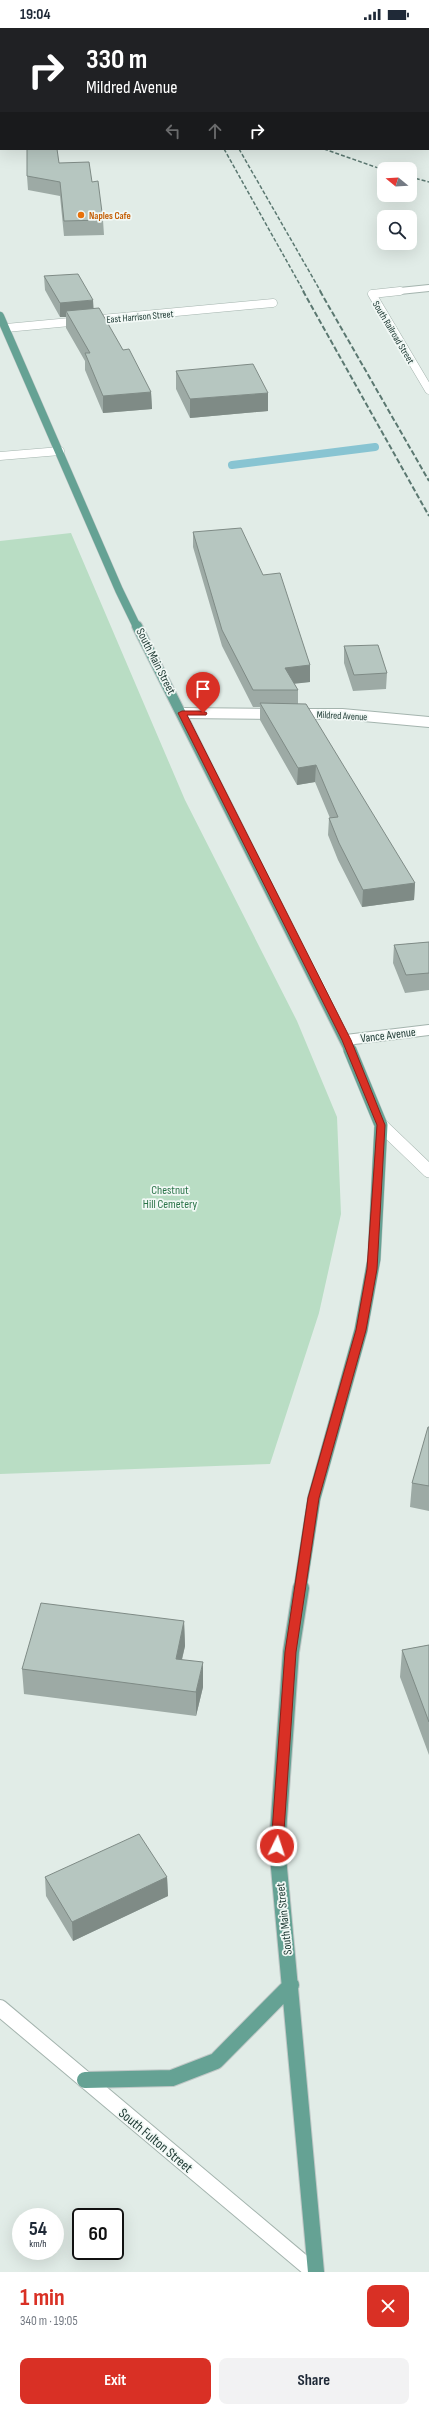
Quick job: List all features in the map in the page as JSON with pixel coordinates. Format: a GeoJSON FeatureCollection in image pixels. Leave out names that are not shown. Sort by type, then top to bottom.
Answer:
{"type":"FeatureCollection","features":[{"type":"Feature","properties":{"kind":"main road","name":"South Main Street"},"geometry":{"type":"LineString","coordinates":[[0,316],[60,451],[119,590],[346,1040],[381,1125],[372,1271],[361,1330],[314,1498],[291,1652],[277,1846],[291,1985],[315,2272]]}},
{"type":"Feature","properties":{"kind":"main road"},"geometry":{"type":"LineString","coordinates":[[85,2080],[172,2078],[216,2061],[291,1985]]}},
{"type":"Feature","properties":{"kind":"street","name":"South Railroad Street"},"geometry":{"type":"LineString","coordinates":[[429,288],[372,294],[429,390]]}},
{"type":"Feature","properties":{"kind":"street","name":"East Harrison Street"},"geometry":{"type":"LineString","coordinates":[[6,328],[273,303]]}},
{"type":"Feature","properties":{"kind":"street"},"geometry":{"type":"LineString","coordinates":[[0,456],[60,451]]}},
{"type":"Feature","properties":{"kind":"street","name":"Mildred Avenue"},"geometry":{"type":"LineString","coordinates":[[182,713],[342,714],[429,722]]}},
{"type":"Feature","properties":{"kind":"street","name":"Vance Avenue"},"geometry":{"type":"LineString","coordinates":[[346,1040],[429,1030]]}},
{"type":"Feature","properties":{"kind":"street"},"geometry":{"type":"LineString","coordinates":[[381,1125],[429,1171]]}},
{"type":"Feature","properties":{"kind":"street","name":"South Fulton Street"},"geometry":{"type":"LineString","coordinates":[[0,2008],[315,2272]]}},
{"type":"Feature","properties":{"kind":"green space","name":"Chestnut Hill Cemetery"},"geometry":{"type":"Polygon","coordinates":[[[71,533],[185,800],[297,1021],[337,1117],[341,1214],[319,1313],[270,1464],[0,1474],[0,541],[71,533]]]}},
{"type":"Feature","properties":{"kind":"building"},"geometry":{"type":"Polygon","coordinates":[[[27,150],[57,150],[59,163],[89,162],[92,182],[98,181],[103,220],[64,221],[60,182],[27,176],[27,150]]]}},
{"type":"Feature","properties":{"kind":"building"},"geometry":{"type":"Polygon","coordinates":[[[78,274],[93,300],[60,303],[44,276],[78,274]]]}},
{"type":"Feature","properties":{"kind":"building"},"geometry":{"type":"Polygon","coordinates":[[[99,308],[123,350],[129,349],[151,392],[103,396],[85,353],[90,353],[66,311],[99,308]]]}},
{"type":"Feature","properties":{"kind":"building"},"geometry":{"type":"Polygon","coordinates":[[[253,364],[268,393],[190,399],[176,371],[253,364]]]}},
{"type":"Feature","properties":{"kind":"building"},"geometry":{"type":"Polygon","coordinates":[[[241,528],[263,575],[280,573],[310,665],[285,668],[298,690],[253,690],[222,630],[193,532],[241,528]]]}},
{"type":"Feature","properties":{"kind":"building"},"geometry":{"type":"Polygon","coordinates":[[[378,645],[387,673],[354,675],[344,646],[378,645]]]}},
{"type":"Feature","properties":{"kind":"building"},"geometry":{"type":"Polygon","coordinates":[[[260,703],[306,704],[415,883],[363,890],[339,843],[329,818],[338,817],[316,765],[298,768],[260,703]]]}},
{"type":"Feature","properties":{"kind":"building"},"geometry":{"type":"Polygon","coordinates":[[[429,942],[429,973],[406,975],[394,945],[429,942]]]}},
{"type":"Feature","properties":{"kind":"building"},"geometry":{"type":"Polygon","coordinates":[[[429,1427],[429,1486],[412,1483],[429,1427]]]}},
{"type":"Feature","properties":{"kind":"building"},"geometry":{"type":"Polygon","coordinates":[[[41,1603],[184,1621],[176,1659],[203,1662],[196,1692],[22,1669],[41,1603]]]}},
{"type":"Feature","properties":{"kind":"building"},"geometry":{"type":"Polygon","coordinates":[[[429,1645],[429,1722],[402,1650],[429,1645]]]}},
{"type":"Feature","properties":{"kind":"building"},"geometry":{"type":"Polygon","coordinates":[[[139,1834],[167,1877],[72,1922],[45,1877],[139,1834]]]}},
{"type":"Feature","properties":{"kind":"waterway"},"geometry":{"type":"LineString","coordinates":[[232,465],[375,447]]}},
{"type":"Feature","properties":{"kind":"railway"},"geometry":{"type":"LineString","coordinates":[[225,150],[304,292]]}},
{"type":"Feature","properties":{"kind":"railway"},"geometry":{"type":"LineString","coordinates":[[240,150],[321,292]]}},
{"type":"Feature","properties":{"kind":"railway"},"geometry":{"type":"LineString","coordinates":[[327,150],[377,168]]}},
{"type":"Feature","properties":{"kind":"railway"},"geometry":{"type":"LineString","coordinates":[[417,179],[429,182]]}},
{"type":"Feature","properties":{"kind":"railway"},"geometry":{"type":"LineString","coordinates":[[303,291],[429,516]]}},
{"type":"Feature","properties":{"kind":"railway"},"geometry":{"type":"LineString","coordinates":[[320,291],[429,481]]}},
{"type":"Feature","properties":{"kind":"place","name":"Naples Cafe"},"geometry":{"type":"Point","coordinates":[81,215]}},
{"type":"Feature","properties":{"kind":"route"},"geometry":{"type":"LineString","coordinates":[[203,713],[182,713],[346,1040],[381,1125],[374,1259],[361,1330],[314,1498],[291,1652],[277,1846]]}}]}
